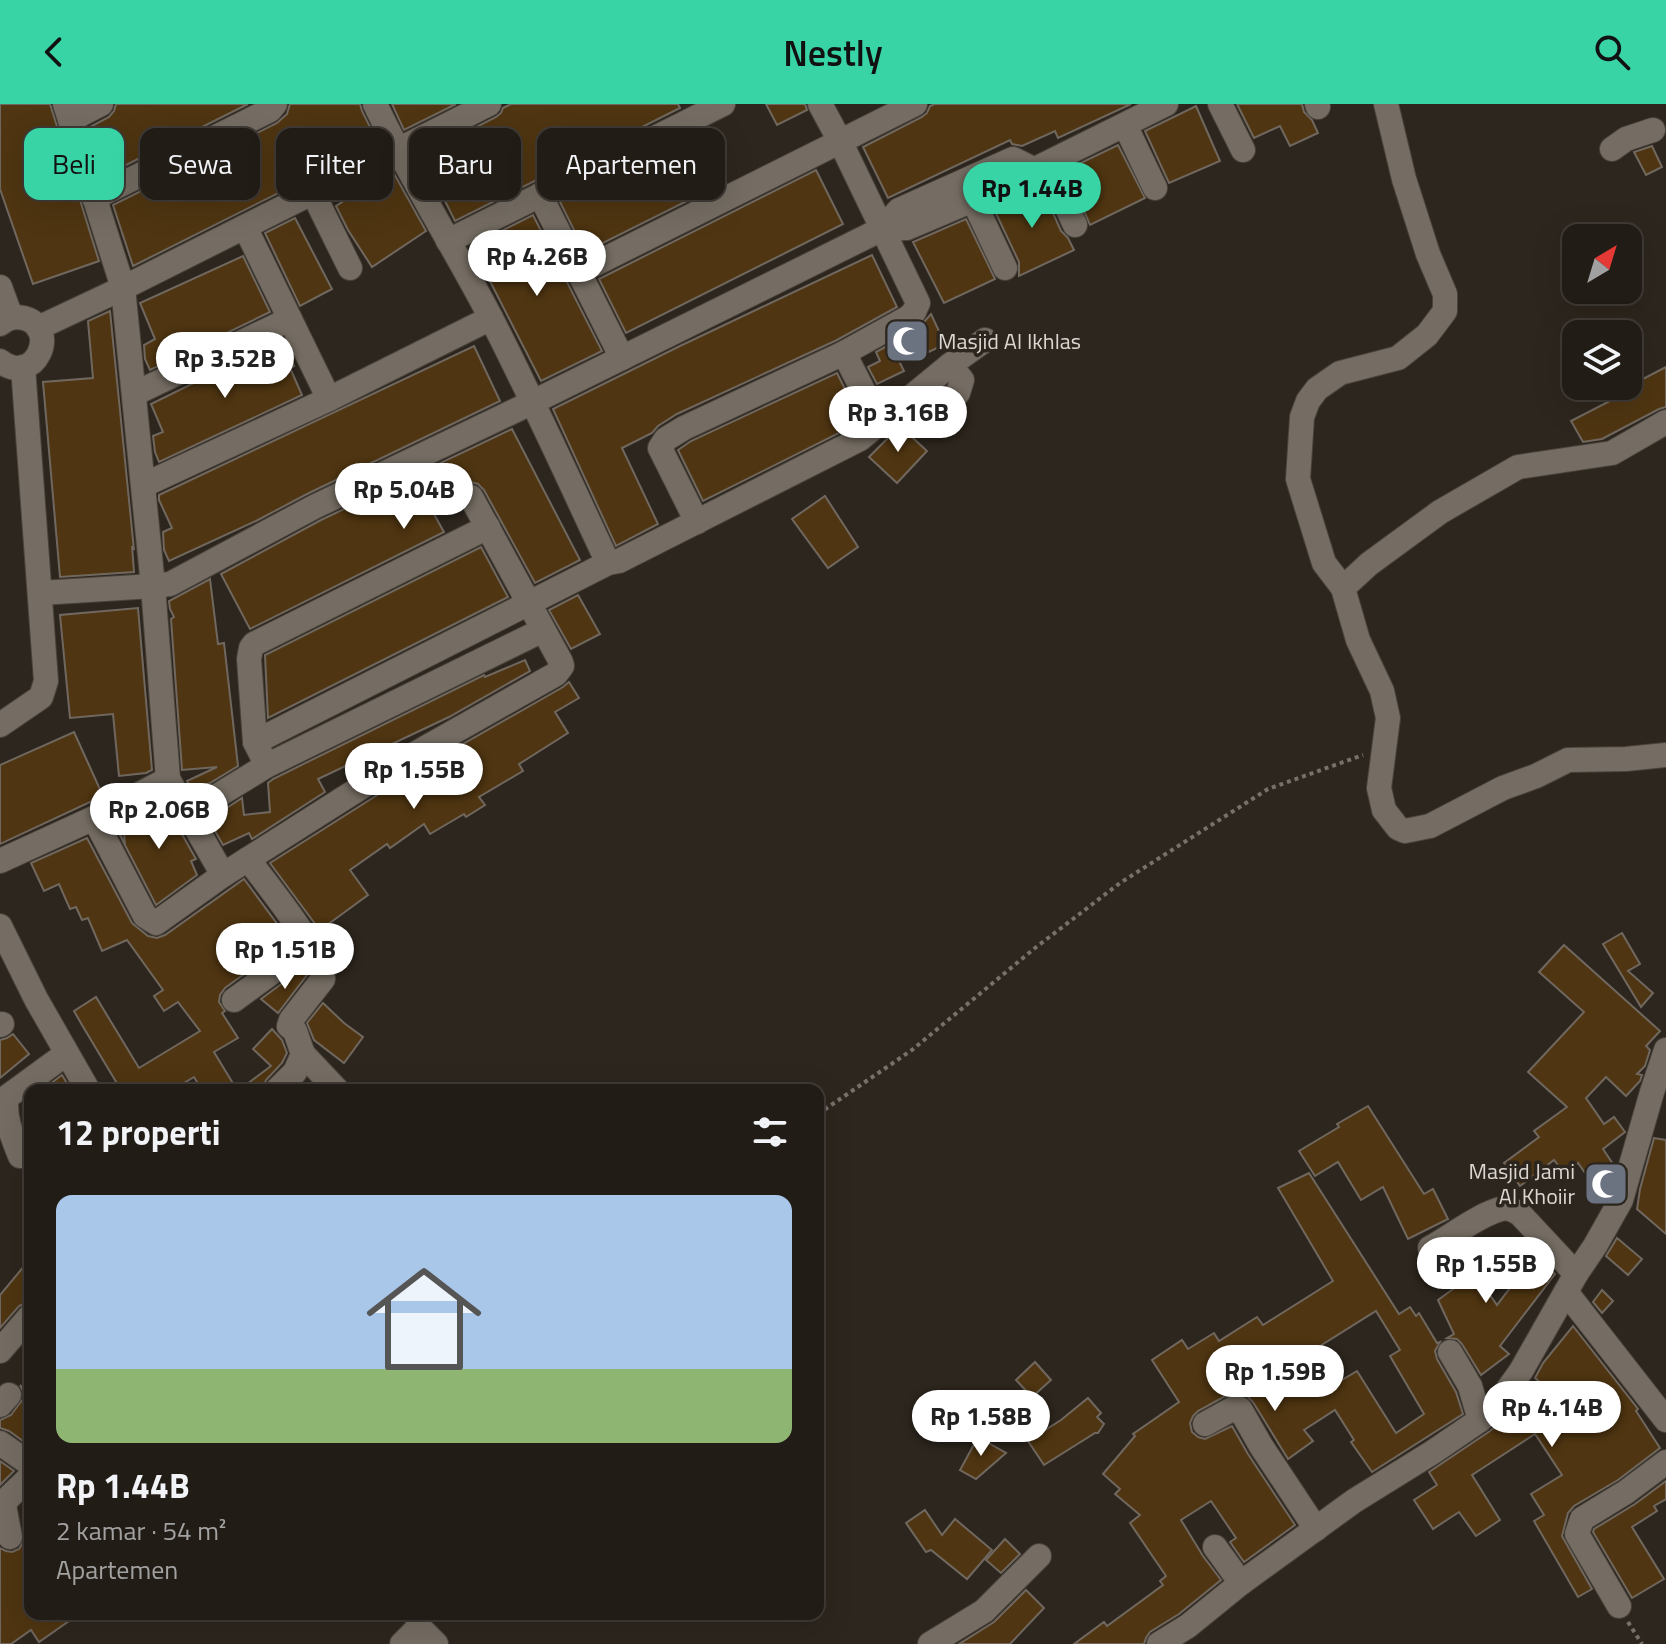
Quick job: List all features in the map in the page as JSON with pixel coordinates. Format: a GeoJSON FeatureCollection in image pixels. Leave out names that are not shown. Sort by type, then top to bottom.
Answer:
{"type":"FeatureCollection","features":[{"type":"Feature","properties":{"kind":"street"},"geometry":{"type":"LineString","coordinates":[[67,112],[101,104]]}},
{"type":"Feature","properties":{"kind":"street"},"geometry":{"type":"LineString","coordinates":[[124,183],[270,110],[275,104]]}},
{"type":"Feature","properties":{"kind":"street"},"geometry":{"type":"LineString","coordinates":[[375,104],[491,318],[608,563]]}},
{"type":"Feature","properties":{"kind":"street"},"geometry":{"type":"LineString","coordinates":[[393,153],[489,104]]}},
{"type":"Feature","properties":{"kind":"street"},"geometry":{"type":"LineString","coordinates":[[675,128],[723,104]]}},
{"type":"Feature","properties":{"kind":"street"},"geometry":{"type":"LineString","coordinates":[[697,522],[660,448],[666,439],[844,353],[909,317],[918,303],[820,104]]}},
{"type":"Feature","properties":{"kind":"street"},"geometry":{"type":"LineString","coordinates":[[579,272],[915,104]]}},
{"type":"Feature","properties":{"kind":"street"},"geometry":{"type":"LineString","coordinates":[[882,229],[907,228],[973,200],[1166,104]]}},
{"type":"Feature","properties":{"kind":"street"},"geometry":{"type":"LineString","coordinates":[[1220,104],[1243,150]]}},
{"type":"Feature","properties":{"kind":"street"},"geometry":{"type":"LineString","coordinates":[[1386,104],[1404,179],[1445,294],[1445,311],[1427,335],[1398,358],[1340,373],[1327,380],[1308,401],[1302,417],[1298,479],[1324,563],[1343,588],[1358,640],[1382,691],[1388,718],[1379,788],[1384,810],[1398,828],[1405,831],[1430,826],[1503,788],[1568,760],[1666,755]]}},
{"type":"Feature","properties":{"kind":"street"},"geometry":{"type":"LineString","coordinates":[[1125,125],[1155,188]]}},
{"type":"Feature","properties":{"kind":"street"},"geometry":{"type":"LineString","coordinates":[[1612,149],[1626,139],[1662,135]]}},
{"type":"Feature","properties":{"kind":"street"},"geometry":{"type":"LineString","coordinates":[[40,593],[170,584],[314,507],[882,229],[899,210],[1013,159],[1040,167],[1075,225]]}},
{"type":"Feature","properties":{"kind":"street"},"geometry":{"type":"LineString","coordinates":[[448,241],[537,196]]}},
{"type":"Feature","properties":{"kind":"street"},"geometry":{"type":"LineString","coordinates":[[95,200],[123,288],[144,485],[168,779],[223,875]]}},
{"type":"Feature","properties":{"kind":"street"},"geometry":{"type":"LineString","coordinates":[[38,328],[299,200]]}},
{"type":"Feature","properties":{"kind":"street"},"geometry":{"type":"LineString","coordinates":[[316,200],[350,268]]}},
{"type":"Feature","properties":{"kind":"street"},"geometry":{"type":"LineString","coordinates":[[543,200],[622,358]]}},
{"type":"Feature","properties":{"kind":"street"},"geometry":{"type":"LineString","coordinates":[[973,200],[1005,268]]}},
{"type":"Feature","properties":{"kind":"street"},"geometry":{"type":"LineString","coordinates":[[245,227],[329,399]]}},
{"type":"Feature","properties":{"kind":"street"},"geometry":{"type":"LineString","coordinates":[[0,287],[6,321],[21,317],[31,321],[42,337],[39,356],[32,363],[11,364],[40,593],[46,681],[41,697],[0,725]]}},
{"type":"Feature","properties":{"kind":"street"},"geometry":{"type":"LineString","coordinates":[[144,485],[329,399],[491,318]]}},
{"type":"Feature","properties":{"kind":"street"},"geometry":{"type":"LineString","coordinates":[[134,394],[290,319]]}},
{"type":"Feature","properties":{"kind":"street"},"geometry":{"type":"LineString","coordinates":[[255,742],[860,439],[985,340]]}},
{"type":"Feature","properties":{"kind":"street"},"geometry":{"type":"LineString","coordinates":[[844,353],[880,424]]}},
{"type":"Feature","properties":{"kind":"street"},"geometry":{"type":"LineString","coordinates":[[945,405],[958,393],[962,380],[950,365]]}},
{"type":"Feature","properties":{"kind":"street"},"geometry":{"type":"LineString","coordinates":[[1343,588],[1369,564],[1440,512],[1518,467],[1612,453],[1666,422]]}},
{"type":"Feature","properties":{"kind":"street"},"geometry":{"type":"LineString","coordinates":[[94,818],[145,916],[156,923],[223,875],[404,760],[556,674],[562,666],[561,662],[527,605],[471,497]]}},
{"type":"Feature","properties":{"kind":"street"},"geometry":{"type":"LineString","coordinates":[[266,766],[255,742],[249,659],[254,644],[488,527]]}},
{"type":"Feature","properties":{"kind":"street"},"geometry":{"type":"LineString","coordinates":[[514,644],[527,605]]}},
{"type":"Feature","properties":{"kind":"street"},"geometry":{"type":"LineString","coordinates":[[186,809],[217,796],[266,766],[543,630]]}},
{"type":"Feature","properties":{"kind":"street"},"geometry":{"type":"LineString","coordinates":[[0,861],[94,818],[168,779]]}},
{"type":"Feature","properties":{"kind":"street"},"geometry":{"type":"LineString","coordinates":[[248,859],[311,944],[324,972],[323,979],[289,1026],[295,1031],[303,1054],[331,1084]]}},
{"type":"Feature","properties":{"kind":"street"},"geometry":{"type":"LineString","coordinates":[[0,926],[36,999],[84,1084]]}},
{"type":"Feature","properties":{"kind":"street"},"geometry":{"type":"LineString","coordinates":[[234,1000],[311,944]]}},
{"type":"Feature","properties":{"kind":"street"},"geometry":{"type":"LineString","coordinates":[[1159,1644],[1188,1626],[1241,1583],[1354,1501],[1433,1452],[1495,1407],[1510,1387],[1621,1200],[1666,1050]]}},
{"type":"Feature","properties":{"kind":"street"},"geometry":{"type":"LineString","coordinates":[[25,1084],[66,1054]]}},
{"type":"Feature","properties":{"kind":"street"},"geometry":{"type":"LineString","coordinates":[[283,1084],[295,1072],[303,1054]]}},
{"type":"Feature","properties":{"kind":"street"},"geometry":{"type":"LineString","coordinates":[[20,1156],[6,1109],[7,1097],[24,1085]]}},
{"type":"Feature","properties":{"kind":"street"},"geometry":{"type":"LineString","coordinates":[[1430,1248],[1504,1208],[1520,1214],[1666,1420]]}},
{"type":"Feature","properties":{"kind":"street"},"geometry":{"type":"LineString","coordinates":[[0,1351],[24,1323]]}},
{"type":"Feature","properties":{"kind":"street"},"geometry":{"type":"LineString","coordinates":[[1450,1352],[1470,1386],[1480,1420]]}},
{"type":"Feature","properties":{"kind":"street"},"geometry":{"type":"LineString","coordinates":[[1205,1424],[1236,1407],[1240,1409],[1316,1529]]}},
{"type":"Feature","properties":{"kind":"street"},"geometry":{"type":"LineString","coordinates":[[0,1443],[24,1460]]}},
{"type":"Feature","properties":{"kind":"street"},"geometry":{"type":"LineString","coordinates":[[1619,1606],[1577,1534],[1578,1527],[1582,1519],[1666,1462]]}},
{"type":"Feature","properties":{"kind":"street"},"geometry":{"type":"LineString","coordinates":[[13,1537],[4,1505],[24,1483]]}},
{"type":"Feature","properties":{"kind":"street"},"geometry":{"type":"LineString","coordinates":[[1215,1547],[1241,1583]]}},
{"type":"Feature","properties":{"kind":"street"},"geometry":{"type":"LineString","coordinates":[[930,1644],[984,1611],[1039,1556]]}},
{"type":"Feature","properties":{"kind":"path"},"geometry":{"type":"LineString","coordinates":[[824,1110],[912,1050],[1035,948],[1120,883],[1268,789],[1384,747]]}},
{"type":"Feature","properties":{"kind":"building"},"geometry":{"type":"Polygon","coordinates":[[[0,104],[50,104],[57,128],[24,128],[24,200],[80,200],[99,261],[33,284],[0,189],[0,104]]]}},
{"type":"Feature","properties":{"kind":"building"},"geometry":{"type":"Polygon","coordinates":[[[116,104],[248,104],[200,128],[140,128],[140,158],[124,166],[124,128],[88,128],[114,111],[116,104]]]}},
{"type":"Feature","properties":{"kind":"building"},"geometry":{"type":"Polygon","coordinates":[[[290,104],[360,104],[370,128],[276,128],[276,194],[133,266],[113,205],[140,192],[140,200],[260,200],[260,132],[287,114],[290,104]]]}},
{"type":"Feature","properties":{"kind":"building"},"geometry":{"type":"Polygon","coordinates":[[[392,104],[456,104],[404,130],[392,104]]]}},
{"type":"Feature","properties":{"kind":"building"},"geometry":{"type":"Polygon","coordinates":[[[511,104],[678,104],[680,108],[640,128],[537,128],[537,180],[521,188],[521,128],[475,128],[496,117],[511,104]]]}},
{"type":"Feature","properties":{"kind":"building"},"geometry":{"type":"Polygon","coordinates":[[[766,104],[805,104],[807,110],[777,125],[766,104]]]}},
{"type":"Feature","properties":{"kind":"building"},"geometry":{"type":"Polygon","coordinates":[[[935,104],[1131,104],[1058,138],[1055,131],[1022,146],[1012,144],[1010,140],[888,198],[863,147],[922,117],[935,104]]]}},
{"type":"Feature","properties":{"kind":"building"},"geometry":{"type":"Polygon","coordinates":[[[1237,104],[1302,104],[1318,133],[1290,146],[1280,126],[1254,138],[1237,104]]]}},
{"type":"Feature","properties":{"kind":"building"},"geometry":{"type":"Polygon","coordinates":[[[1196,106],[1220,161],[1169,183],[1145,131],[1196,106]]]}},
{"type":"Feature","properties":{"kind":"building"},"geometry":{"type":"Polygon","coordinates":[[[1118,145],[1145,198],[1090,225],[1066,170],[1118,145]]]}},
{"type":"Feature","properties":{"kind":"building"},"geometry":{"type":"Polygon","coordinates":[[[1652,146],[1662,167],[1646,175],[1634,152],[1652,146]]]}},
{"type":"Feature","properties":{"kind":"building"},"geometry":{"type":"Polygon","coordinates":[[[816,170],[843,224],[626,333],[599,279],[816,170]]]}},
{"type":"Feature","properties":{"kind":"building"},"geometry":{"type":"Polygon","coordinates":[[[393,172],[426,231],[372,267],[336,206],[345,200],[393,200],[393,172]]]}},
{"type":"Feature","properties":{"kind":"building"},"geometry":{"type":"Polygon","coordinates":[[[1040,184],[1061,231],[1074,250],[1019,276],[1019,262],[993,207],[1040,184]]]}},
{"type":"Feature","properties":{"kind":"building"},"geometry":{"type":"Polygon","coordinates":[[[444,200],[497,200],[455,221],[444,200]]]}},
{"type":"Feature","properties":{"kind":"building"},"geometry":{"type":"Polygon","coordinates":[[[564,200],[689,200],[585,252],[560,202],[564,200]]]}},
{"type":"Feature","properties":{"kind":"building"},"geometry":{"type":"Polygon","coordinates":[[[533,215],[602,351],[541,381],[472,246],[533,215]]]}},
{"type":"Feature","properties":{"kind":"building"},"geometry":{"type":"Polygon","coordinates":[[[295,218],[332,289],[300,306],[265,233],[295,218]]]}},
{"type":"Feature","properties":{"kind":"building"},"geometry":{"type":"Polygon","coordinates":[[[966,219],[995,279],[944,303],[913,242],[966,219]]]}},
{"type":"Feature","properties":{"kind":"building"},"geometry":{"type":"Polygon","coordinates":[[[872,255],[897,307],[837,340],[677,414],[652,433],[622,448],[658,524],[616,546],[553,409],[872,255]]]}},
{"type":"Feature","properties":{"kind":"building"},"geometry":{"type":"Polygon","coordinates":[[[243,256],[270,312],[150,370],[144,345],[155,339],[140,303],[243,256]]]}},
{"type":"Feature","properties":{"kind":"building"},"geometry":{"type":"Polygon","coordinates":[[[110,311],[134,572],[60,577],[43,382],[93,378],[88,321],[110,311]]]}},
{"type":"Feature","properties":{"kind":"building"},"geometry":{"type":"Polygon","coordinates":[[[931,314],[945,344],[929,352],[926,345],[898,359],[904,371],[877,384],[868,367],[880,361],[876,352],[917,330],[931,314]]]}},
{"type":"Feature","properties":{"kind":"building"},"geometry":{"type":"Polygon","coordinates":[[[283,339],[294,366],[290,368],[302,395],[159,462],[153,436],[163,432],[151,404],[283,339]]]}},
{"type":"Feature","properties":{"kind":"building"},"geometry":{"type":"Polygon","coordinates":[[[474,346],[500,401],[169,561],[164,550],[163,532],[172,528],[159,495],[474,346]]]}},
{"type":"Feature","properties":{"kind":"building"},"geometry":{"type":"Polygon","coordinates":[[[1666,367],[1666,407],[1602,439],[1583,442],[1571,421],[1612,400],[1642,400],[1642,379],[1666,367]]]}},
{"type":"Feature","properties":{"kind":"building"},"geometry":{"type":"Polygon","coordinates":[[[837,373],[850,399],[840,404],[851,427],[703,501],[678,450],[691,441],[837,373]]]}},
{"type":"Feature","properties":{"kind":"building"},"geometry":{"type":"Polygon","coordinates":[[[900,426],[927,451],[897,483],[869,457],[900,426]]]}},
{"type":"Feature","properties":{"kind":"building"},"geometry":{"type":"Polygon","coordinates":[[[512,429],[580,560],[535,583],[484,490],[471,482],[463,484],[457,492],[430,507],[444,532],[250,629],[221,574],[321,520],[512,429]]]}},
{"type":"Feature","properties":{"kind":"building"},"geometry":{"type":"Polygon","coordinates":[[[825,496],[858,547],[828,568],[792,519],[825,496]]]}},
{"type":"Feature","properties":{"kind":"building"},"geometry":{"type":"Polygon","coordinates":[[[481,547],[508,597],[268,718],[265,655],[481,547]]]}},
{"type":"Feature","properties":{"kind":"building"},"geometry":{"type":"Polygon","coordinates":[[[210,579],[218,644],[224,643],[238,766],[192,790],[187,781],[217,767],[182,770],[171,619],[174,617],[169,601],[210,579]]]}},
{"type":"Feature","properties":{"kind":"building"},"geometry":{"type":"Polygon","coordinates":[[[578,595],[600,634],[571,649],[549,610],[578,595]]]}},
{"type":"Feature","properties":{"kind":"building"},"geometry":{"type":"Polygon","coordinates":[[[138,608],[152,770],[119,776],[113,714],[70,718],[60,615],[138,608]]]}},
{"type":"Feature","properties":{"kind":"building"},"geometry":{"type":"Polygon","coordinates":[[[525,660],[530,671],[449,717],[318,779],[325,792],[252,839],[249,833],[223,845],[207,817],[242,798],[244,815],[270,812],[268,783],[273,779],[484,675],[525,660]]]}},
{"type":"Feature","properties":{"kind":"building"},"geometry":{"type":"Polygon","coordinates":[[[569,682],[579,698],[555,712],[568,733],[519,764],[523,771],[479,797],[485,805],[430,834],[424,824],[390,848],[387,844],[350,870],[368,895],[327,925],[350,948],[337,962],[324,936],[270,863],[412,773],[569,682]]]}},
{"type":"Feature","properties":{"kind":"building"},"geometry":{"type":"Polygon","coordinates":[[[74,732],[103,796],[0,844],[0,765],[74,732]]]}},
{"type":"Feature","properties":{"kind":"building"},"geometry":{"type":"Polygon","coordinates":[[[162,799],[196,859],[191,861],[197,875],[156,905],[114,824],[125,845],[123,820],[162,799]]]}},
{"type":"Feature","properties":{"kind":"building"},"geometry":{"type":"Polygon","coordinates":[[[87,838],[132,923],[148,936],[157,938],[244,879],[290,941],[225,988],[220,995],[219,1002],[225,1011],[222,1013],[238,1038],[214,1052],[233,1084],[198,1084],[194,1077],[182,1084],[117,1084],[74,1011],[96,997],[139,1068],[200,1031],[178,1002],[164,1011],[154,996],[163,990],[127,940],[102,951],[88,918],[82,920],[76,907],[70,909],[59,884],[44,891],[31,863],[87,838]]]}},
{"type":"Feature","properties":{"kind":"building"},"geometry":{"type":"Polygon","coordinates":[[[1622,933],[1640,964],[1628,971],[1653,993],[1641,1007],[1603,944],[1622,933]]]}},
{"type":"Feature","properties":{"kind":"building"},"geometry":{"type":"Polygon","coordinates":[[[1564,945],[1660,1031],[1646,1046],[1650,1050],[1645,1066],[1637,1074],[1642,1075],[1640,1081],[1626,1096],[1606,1077],[1586,1098],[1604,1124],[1614,1117],[1625,1132],[1603,1149],[1615,1167],[1604,1200],[1578,1163],[1564,1173],[1554,1160],[1520,1186],[1504,1163],[1539,1137],[1534,1131],[1567,1107],[1528,1072],[1584,1012],[1539,972],[1564,945]]]}},
{"type":"Feature","properties":{"kind":"building"},"geometry":{"type":"Polygon","coordinates":[[[304,967],[307,975],[278,1013],[261,999],[304,967]]]}},
{"type":"Feature","properties":{"kind":"building"},"geometry":{"type":"Polygon","coordinates":[[[323,1003],[363,1037],[344,1063],[314,1040],[307,1023],[323,1003]]]}},
{"type":"Feature","properties":{"kind":"building"},"geometry":{"type":"Polygon","coordinates":[[[272,1029],[282,1040],[287,1053],[264,1084],[247,1084],[271,1066],[253,1049],[272,1029]]]}},
{"type":"Feature","properties":{"kind":"building"},"geometry":{"type":"Polygon","coordinates":[[[13,1034],[29,1054],[0,1078],[0,1040],[13,1034]]]}},
{"type":"Feature","properties":{"kind":"building"},"geometry":{"type":"Polygon","coordinates":[[[62,1075],[67,1084],[50,1084],[62,1075]]]}},
{"type":"Feature","properties":{"kind":"building"},"geometry":{"type":"Polygon","coordinates":[[[1368,1106],[1424,1194],[1433,1189],[1448,1219],[1408,1239],[1383,1187],[1361,1200],[1338,1162],[1315,1176],[1299,1151],[1368,1106]]]}},
{"type":"Feature","properties":{"kind":"building"},"geometry":{"type":"Polygon","coordinates":[[[1654,1138],[1666,1140],[1666,1234],[1637,1209],[1654,1138]]]}},
{"type":"Feature","properties":{"kind":"building"},"geometry":{"type":"Polygon","coordinates":[[[1309,1173],[1399,1314],[1410,1307],[1416,1316],[1419,1313],[1437,1343],[1440,1342],[1435,1351],[1437,1359],[1456,1392],[1463,1414],[1372,1472],[1351,1442],[1354,1440],[1335,1410],[1304,1430],[1313,1441],[1288,1459],[1247,1396],[1236,1392],[1229,1394],[1198,1411],[1190,1423],[1192,1432],[1205,1439],[1232,1426],[1295,1525],[1244,1562],[1230,1542],[1236,1538],[1211,1501],[1181,1520],[1221,1580],[1179,1614],[1150,1632],[1144,1644],[1074,1644],[1104,1622],[1107,1626],[1163,1585],[1160,1581],[1166,1576],[1130,1523],[1140,1515],[1115,1494],[1120,1489],[1103,1474],[1135,1436],[1133,1434],[1179,1402],[1152,1360],[1182,1340],[1188,1349],[1214,1333],[1219,1341],[1257,1317],[1263,1325],[1333,1281],[1278,1188],[1309,1173]],[[1376,1311],[1312,1351],[1330,1387],[1357,1371],[1396,1433],[1424,1414],[1390,1356],[1400,1350],[1376,1311]]]}},
{"type":"Feature","properties":{"kind":"building"},"geometry":{"type":"Polygon","coordinates":[[[1617,1238],[1642,1259],[1628,1275],[1606,1256],[1617,1238]]]}},
{"type":"Feature","properties":{"kind":"building"},"geometry":{"type":"Polygon","coordinates":[[[1467,1243],[1482,1265],[1473,1271],[1497,1305],[1535,1255],[1555,1274],[1500,1346],[1509,1354],[1481,1375],[1462,1344],[1457,1339],[1447,1338],[1454,1334],[1438,1300],[1453,1289],[1434,1262],[1467,1243]]]}},
{"type":"Feature","properties":{"kind":"building"},"geometry":{"type":"Polygon","coordinates":[[[24,1266],[24,1304],[0,1328],[0,1295],[24,1266]]]}},
{"type":"Feature","properties":{"kind":"building"},"geometry":{"type":"Polygon","coordinates":[[[1602,1290],[1613,1301],[1602,1313],[1593,1302],[1602,1290]]]}},
{"type":"Feature","properties":{"kind":"building"},"geometry":{"type":"Polygon","coordinates":[[[1573,1326],[1638,1409],[1636,1411],[1660,1448],[1568,1513],[1562,1536],[1592,1589],[1578,1597],[1534,1521],[1544,1515],[1531,1494],[1562,1475],[1535,1434],[1472,1475],[1500,1520],[1476,1536],[1459,1512],[1433,1529],[1414,1500],[1437,1485],[1429,1472],[1490,1431],[1507,1416],[1520,1398],[1542,1384],[1535,1378],[1543,1363],[1573,1326]]]}},
{"type":"Feature","properties":{"kind":"building"},"geometry":{"type":"Polygon","coordinates":[[[1035,1362],[1051,1380],[1032,1397],[1016,1380],[1035,1362]]]}},
{"type":"Feature","properties":{"kind":"building"},"geometry":{"type":"Polygon","coordinates":[[[20,1385],[24,1389],[24,1442],[0,1428],[0,1420],[11,1415],[23,1399],[20,1385]]]}},
{"type":"Feature","properties":{"kind":"building"},"geometry":{"type":"Polygon","coordinates":[[[1088,1398],[1101,1413],[1097,1417],[1104,1424],[1098,1433],[1044,1465],[1028,1441],[1088,1398]]]}},
{"type":"Feature","properties":{"kind":"building"},"geometry":{"type":"Polygon","coordinates":[[[978,1437],[1006,1453],[976,1479],[960,1470],[978,1437]]]}},
{"type":"Feature","properties":{"kind":"building"},"geometry":{"type":"Polygon","coordinates":[[[0,1461],[14,1471],[0,1485],[0,1461]]]}},
{"type":"Feature","properties":{"kind":"building"},"geometry":{"type":"Polygon","coordinates":[[[1666,1481],[1666,1499],[1654,1506],[1657,1511],[1632,1527],[1664,1579],[1632,1598],[1593,1532],[1666,1481]]]}},
{"type":"Feature","properties":{"kind":"building"},"geometry":{"type":"Polygon","coordinates":[[[925,1510],[942,1535],[955,1519],[992,1550],[967,1579],[931,1550],[926,1552],[906,1523],[925,1510]]]}},
{"type":"Feature","properties":{"kind":"building"},"geometry":{"type":"Polygon","coordinates":[[[1005,1539],[1020,1554],[1001,1573],[986,1560],[1005,1539]]]}},
{"type":"Feature","properties":{"kind":"building"},"geometry":{"type":"Polygon","coordinates":[[[24,1541],[24,1620],[70,1620],[39,1642],[31,1630],[11,1644],[0,1644],[0,1548],[12,1552],[19,1549],[24,1541]]]}},
{"type":"Feature","properties":{"kind":"building"},"geometry":{"type":"Polygon","coordinates":[[[1026,1590],[1044,1608],[1010,1644],[959,1644],[994,1622],[1026,1590]]]}},
{"type":"Feature","properties":{"kind":"place","name":"Masjid Al Ikhlas"},"geometry":{"type":"Point","coordinates":[907,341]}},
{"type":"Feature","properties":{"kind":"place","name":"Masjid Jami Al Khoiir"},"geometry":{"type":"Point","coordinates":[1606,1184]}}]}
